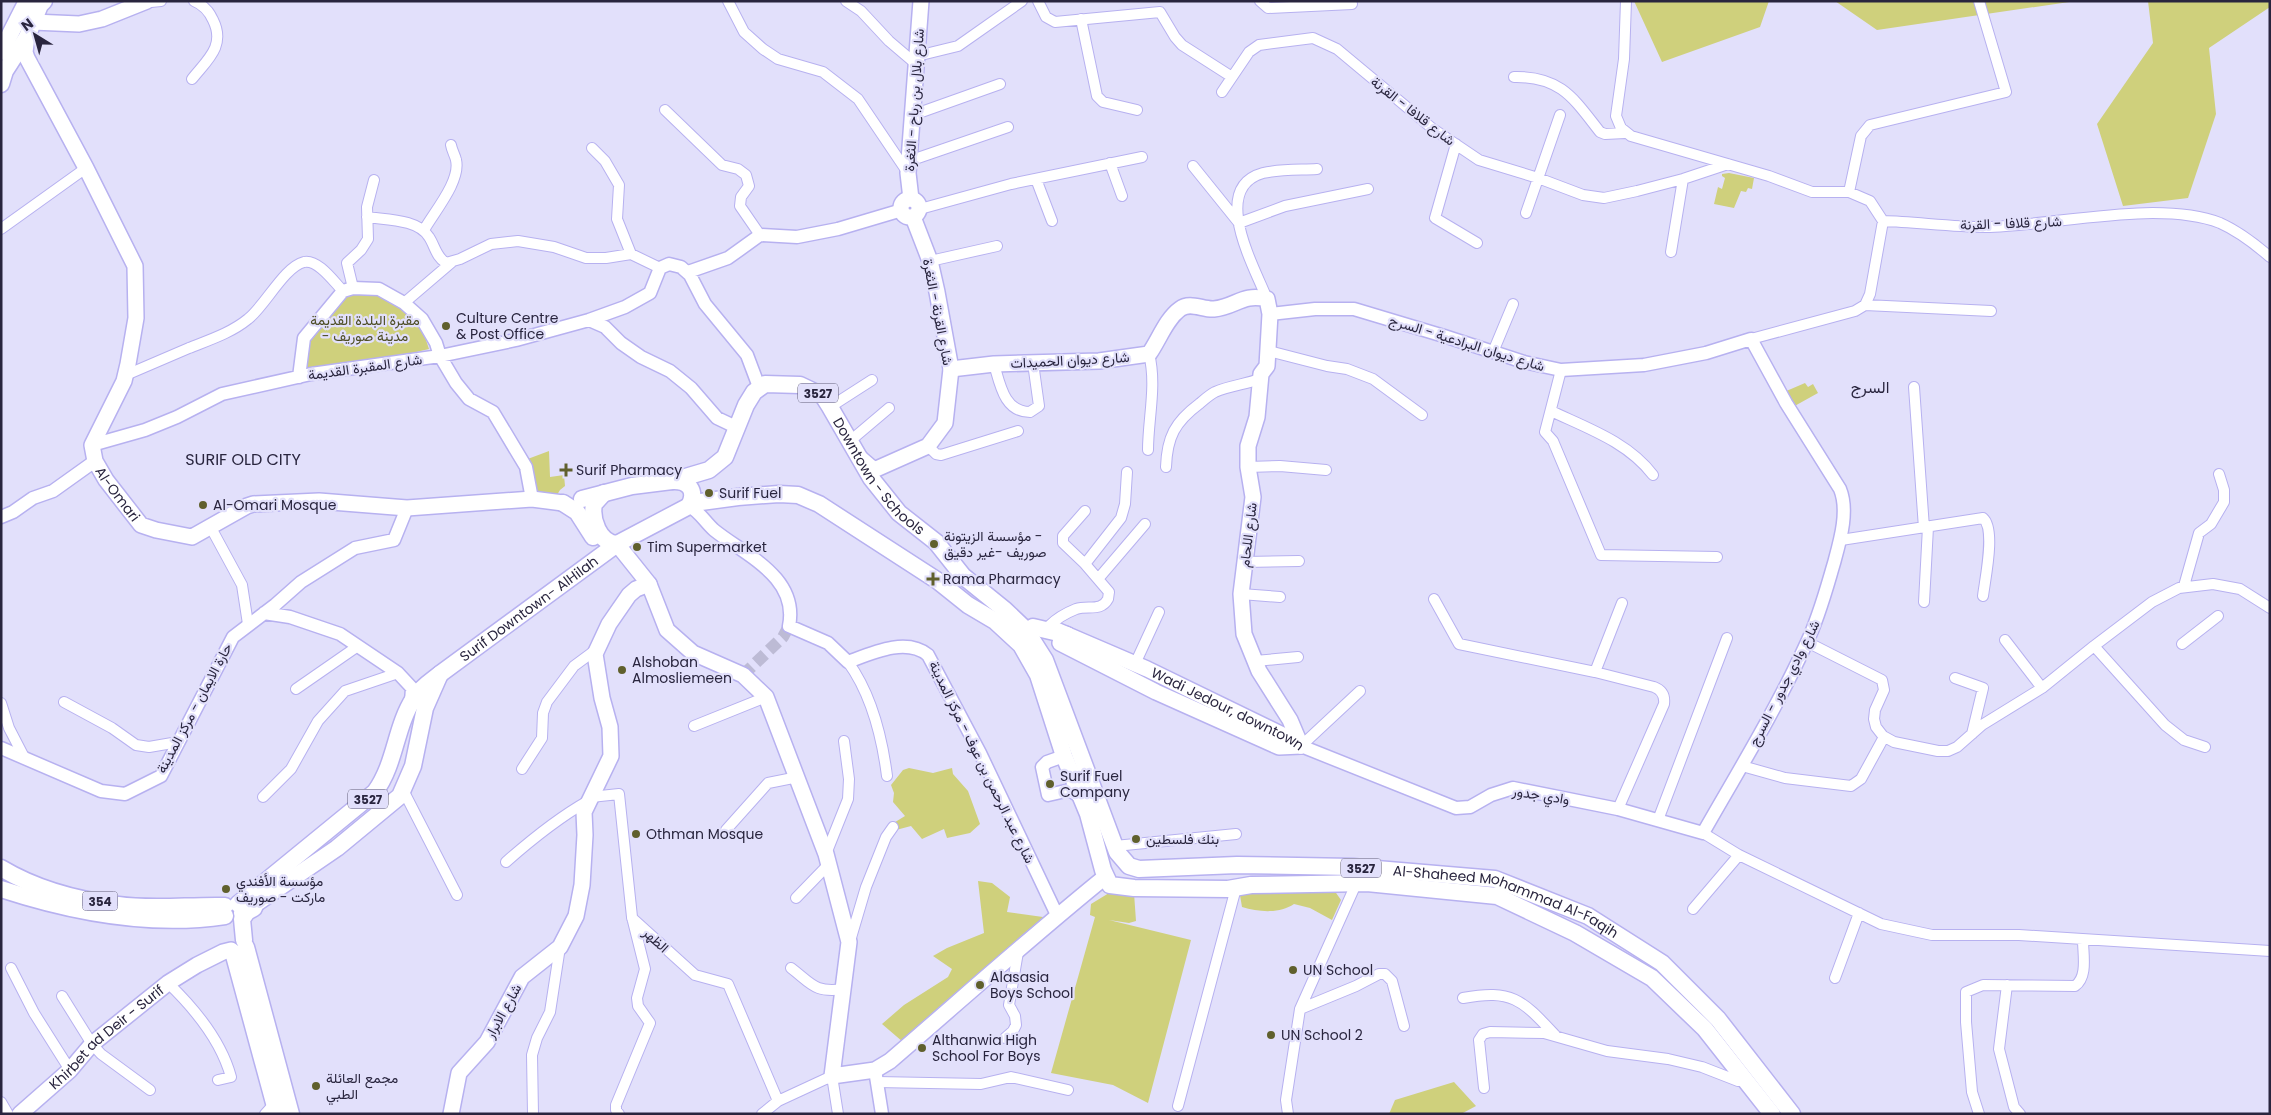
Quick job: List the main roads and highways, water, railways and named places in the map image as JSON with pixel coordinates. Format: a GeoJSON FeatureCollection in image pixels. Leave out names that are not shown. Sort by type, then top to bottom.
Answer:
{"type":"FeatureCollection","features":[{"type":"Feature","properties":{"kind":"main road","name":"شارع بلال بن رباح - الثغرة"},"geometry":{"type":"LineString","coordinates":[[911,209],[908,167],[921,1]]}},
{"type":"Feature","properties":{"kind":"main road"},"geometry":{"type":"LineString","coordinates":[[31,65],[25,53],[37,2]]}},
{"type":"Feature","properties":{"kind":"main road"},"geometry":{"type":"LineString","coordinates":[[2,61],[37,2]]}},
{"type":"Feature","properties":{"kind":"main road"},"geometry":{"type":"LineString","coordinates":[[2,61],[30,30],[102,19],[143,2]]}},
{"type":"Feature","properties":{"kind":"main road"},"geometry":{"type":"LineString","coordinates":[[2,61],[21,62],[31,65]]}},
{"type":"Feature","properties":{"kind":"main road","name":"Al-Omari"},"geometry":{"type":"LineString","coordinates":[[31,65],[86,168],[135,266],[136,318],[126,375],[92,445],[95,461],[106,480],[141,525],[156,530],[192,536],[253,504],[320,502],[407,508],[532,499],[572,504]]}},
{"type":"Feature","properties":{"kind":"main road","name":"شارع القرنة - الثغرة"},"geometry":{"type":"LineString","coordinates":[[885,466],[928,446],[945,423],[951,369],[930,261],[911,209]]}},
{"type":"Feature","properties":{"kind":"main road","name":"شارع ديوان الحميدات"},"geometry":{"type":"LineString","coordinates":[[951,369],[994,364],[1099,361],[1150,354],[1175,314],[1183,307],[1191,306],[1214,309],[1246,298],[1268,306]]}},
{"type":"Feature","properties":{"kind":"main road","name":"شارع اللحام"},"geometry":{"type":"LineString","coordinates":[[1268,306],[1269,351],[1267,366],[1260,379],[1257,417],[1248,446],[1248,467],[1253,497],[1241,594],[1244,634],[1259,671],[1290,720],[1301,746]]}},
{"type":"Feature","properties":{"kind":"main road","name":"Downtown - Schools"},"geometry":{"type":"LineString","coordinates":[[672,481],[709,470],[725,457],[746,406],[754,392],[759,388],[766,384],[800,385],[823,396],[879,488],[899,513],[936,542],[963,576],[1001,606]]}},
{"type":"Feature","properties":{"kind":"main road"},"geometry":{"type":"LineString","coordinates":[[860,458],[874,470],[885,466]]}},
{"type":"Feature","properties":{"kind":"main road"},"geometry":{"type":"LineString","coordinates":[[879,488],[880,477],[885,466]]}},
{"type":"Feature","properties":{"kind":"main road"},"geometry":{"type":"LineString","coordinates":[[603,554],[572,504],[632,486],[672,481],[683,482],[692,489],[693,499],[689,506]]}},
{"type":"Feature","properties":{"kind":"main road"},"geometry":{"type":"LineString","coordinates":[[604,493],[595,502],[592,518],[606,539],[610,543],[617,544],[649,584],[667,630],[693,653],[743,675],[766,696],[798,777],[828,859],[849,942],[832,1076],[876,1076],[890,1061],[1018,952],[1057,915],[1106,876]]}},
{"type":"Feature","properties":{"kind":"main road","name":"3527"},"geometry":{"type":"LineString","coordinates":[[617,544],[689,506],[702,502],[779,494],[798,495],[827,509],[938,581],[955,596],[1027,641],[1064,756],[1086,807],[1106,876],[1116,879],[1124,872],[1116,849]]}},
{"type":"Feature","properties":{"kind":"main road","name":"Surif Downtown- AlHilah"},"geometry":{"type":"LineString","coordinates":[[252,891],[375,792],[388,770],[403,717],[421,689],[617,544]]}},
{"type":"Feature","properties":{"kind":"main road","name":"شارع الابرار"},"geometry":{"type":"LineString","coordinates":[[451,1114],[459,1073],[487,1042],[522,977],[560,947],[576,916],[584,860],[584,812],[610,761],[612,752],[610,726],[595,659],[597,649],[609,624],[629,595],[636,589],[649,584]]}},
{"type":"Feature","properties":{"kind":"main road"},"geometry":{"type":"LineString","coordinates":[[983,614],[992,615],[997,613],[1001,606]]}},
{"type":"Feature","properties":{"kind":"main road","name":"3527"},"geometry":{"type":"LineString","coordinates":[[1001,606],[1058,636]]}},
{"type":"Feature","properties":{"kind":"main road","name":"Al-Shaheed Mohammad Al-Faqih"},"geometry":{"type":"LineString","coordinates":[[1001,606],[1027,641],[1045,660],[1116,849],[1129,866],[1135,869],[1237,865],[1353,867],[1495,880],[1588,916],[1662,963],[1718,1019],[1792,1114]]}},
{"type":"Feature","properties":{"kind":"main road"},"geometry":{"type":"LineString","coordinates":[[1027,641],[1042,642],[1058,636]]}},
{"type":"Feature","properties":{"kind":"main road","name":"Wadi Jedour, downtown"},"geometry":{"type":"LineString","coordinates":[[1058,636],[1135,664],[1293,740],[1301,746]]}},
{"type":"Feature","properties":{"kind":"main road","name":"Wadi Jedour, downtown"},"geometry":{"type":"LineString","coordinates":[[1058,636],[1156,692],[1279,747],[1301,746]]}},
{"type":"Feature","properties":{"kind":"main road","name":"3527"},"geometry":{"type":"LineString","coordinates":[[237,943],[244,916],[352,836],[389,806],[403,790],[412,766],[426,708],[440,674]]}},
{"type":"Feature","properties":{"kind":"main road"},"geometry":{"type":"LineString","coordinates":[[1064,756],[1074,754],[1084,761]]}},
{"type":"Feature","properties":{"kind":"main road","name":"354"},"geometry":{"type":"LineString","coordinates":[[1,868],[43,889],[118,905],[227,913]]}},
{"type":"Feature","properties":{"kind":"main road","name":"Al-Shaheed Mohammad Al-Faqih"},"geometry":{"type":"LineString","coordinates":[[1106,876],[1110,885],[1123,888],[1181,890],[1251,886],[1356,884],[1498,896],[1575,933],[1652,978],[1705,1029],[1772,1114]]}},
{"type":"Feature","properties":{"kind":"main road"},"geometry":{"type":"LineString","coordinates":[[1,889],[66,908],[141,918],[227,913]]}},
{"type":"Feature","properties":{"kind":"main road","name":"3527"},"geometry":{"type":"LineString","coordinates":[[227,913],[278,890]]}},
{"type":"Feature","properties":{"kind":"main road"},"geometry":{"type":"LineString","coordinates":[[252,891],[242,896],[229,895],[216,903],[227,913],[291,1114]]}},
{"type":"Feature","properties":{"kind":"main road","name":"3527"},"geometry":{"type":"LineString","coordinates":[[227,913],[252,891]]}},
{"type":"Feature","properties":{"kind":"main road"},"geometry":{"type":"LineString","coordinates":[[227,913],[228,923],[237,943],[272,1110]]}},
{"type":"Feature","properties":{"kind":"main road","name":"Khirbet ad Deir - Surif"},"geometry":{"type":"LineString","coordinates":[[20,1114],[70,1070],[92,1044],[168,983],[197,965],[216,950],[237,943]]}},
{"type":"Feature","properties":{"kind":"tunnel"},"geometry":{"type":"LineString","coordinates":[[743,675],[783,637],[789,626]]}},
{"type":"Feature","properties":{"kind":"place","name":"Culture Centre & Post Office"},"geometry":{"type":"Point","coordinates":[446,326]}},
{"type":"Feature","properties":{"kind":"place","name":"Surif Pharmacy"},"geometry":{"type":"Point","coordinates":[566,470]}},
{"type":"Feature","properties":{"kind":"place","name":"Surif Fuel"},"geometry":{"type":"Point","coordinates":[709,493]}},
{"type":"Feature","properties":{"kind":"place","name":"Al-Omari Mosque"},"geometry":{"type":"Point","coordinates":[203,505]}},
{"type":"Feature","properties":{"kind":"place","name":"مؤسسة الزيتونة - صوريف -غير دقيق"},"geometry":{"type":"Point","coordinates":[934,544]}},
{"type":"Feature","properties":{"kind":"place","name":"Tim Supermarket"},"geometry":{"type":"Point","coordinates":[637,547]}},
{"type":"Feature","properties":{"kind":"place","name":"Rama Pharmacy"},"geometry":{"type":"Point","coordinates":[933,579]}},
{"type":"Feature","properties":{"kind":"place","name":"Alshoban Almosliemeen"},"geometry":{"type":"Point","coordinates":[622,670]}},
{"type":"Feature","properties":{"kind":"place","name":"Surif Fuel Company"},"geometry":{"type":"Point","coordinates":[1050,784]}},
{"type":"Feature","properties":{"kind":"place","name":"Othman Mosque"},"geometry":{"type":"Point","coordinates":[636,834]}},
{"type":"Feature","properties":{"kind":"place","name":"بنك فلسطين"},"geometry":{"type":"Point","coordinates":[1136,839]}},
{"type":"Feature","properties":{"kind":"place","name":"مؤسسة الأفندي ماركت - صوريف"},"geometry":{"type":"Point","coordinates":[226,889]}},
{"type":"Feature","properties":{"kind":"place","name":"UN School"},"geometry":{"type":"Point","coordinates":[1293,970]}},
{"type":"Feature","properties":{"kind":"place","name":"Alasasia Boys School"},"geometry":{"type":"Point","coordinates":[980,985]}},
{"type":"Feature","properties":{"kind":"place","name":"UN School 2"},"geometry":{"type":"Point","coordinates":[1271,1035]}},
{"type":"Feature","properties":{"kind":"place","name":"Althanwia High School For Boys"},"geometry":{"type":"Point","coordinates":[922,1048]}},
{"type":"Feature","properties":{"kind":"place","name":"مجمع العائلة الطبي"},"geometry":{"type":"Point","coordinates":[316,1086]}},
{"type":"Feature","properties":{"kind":"district","name":"السرج"},"geometry":{"type":"Point","coordinates":[1870,387]}},
{"type":"Feature","properties":{"kind":"district","name":"SURIF OLD CITY"},"geometry":{"type":"Point","coordinates":[243,459]}},
{"type":"Feature","properties":{"kind":"park label","name":"مقبرة البلدة القديمة - مدينة صوريف"},"geometry":{"type":"Point","coordinates":[365,328]}}]}
